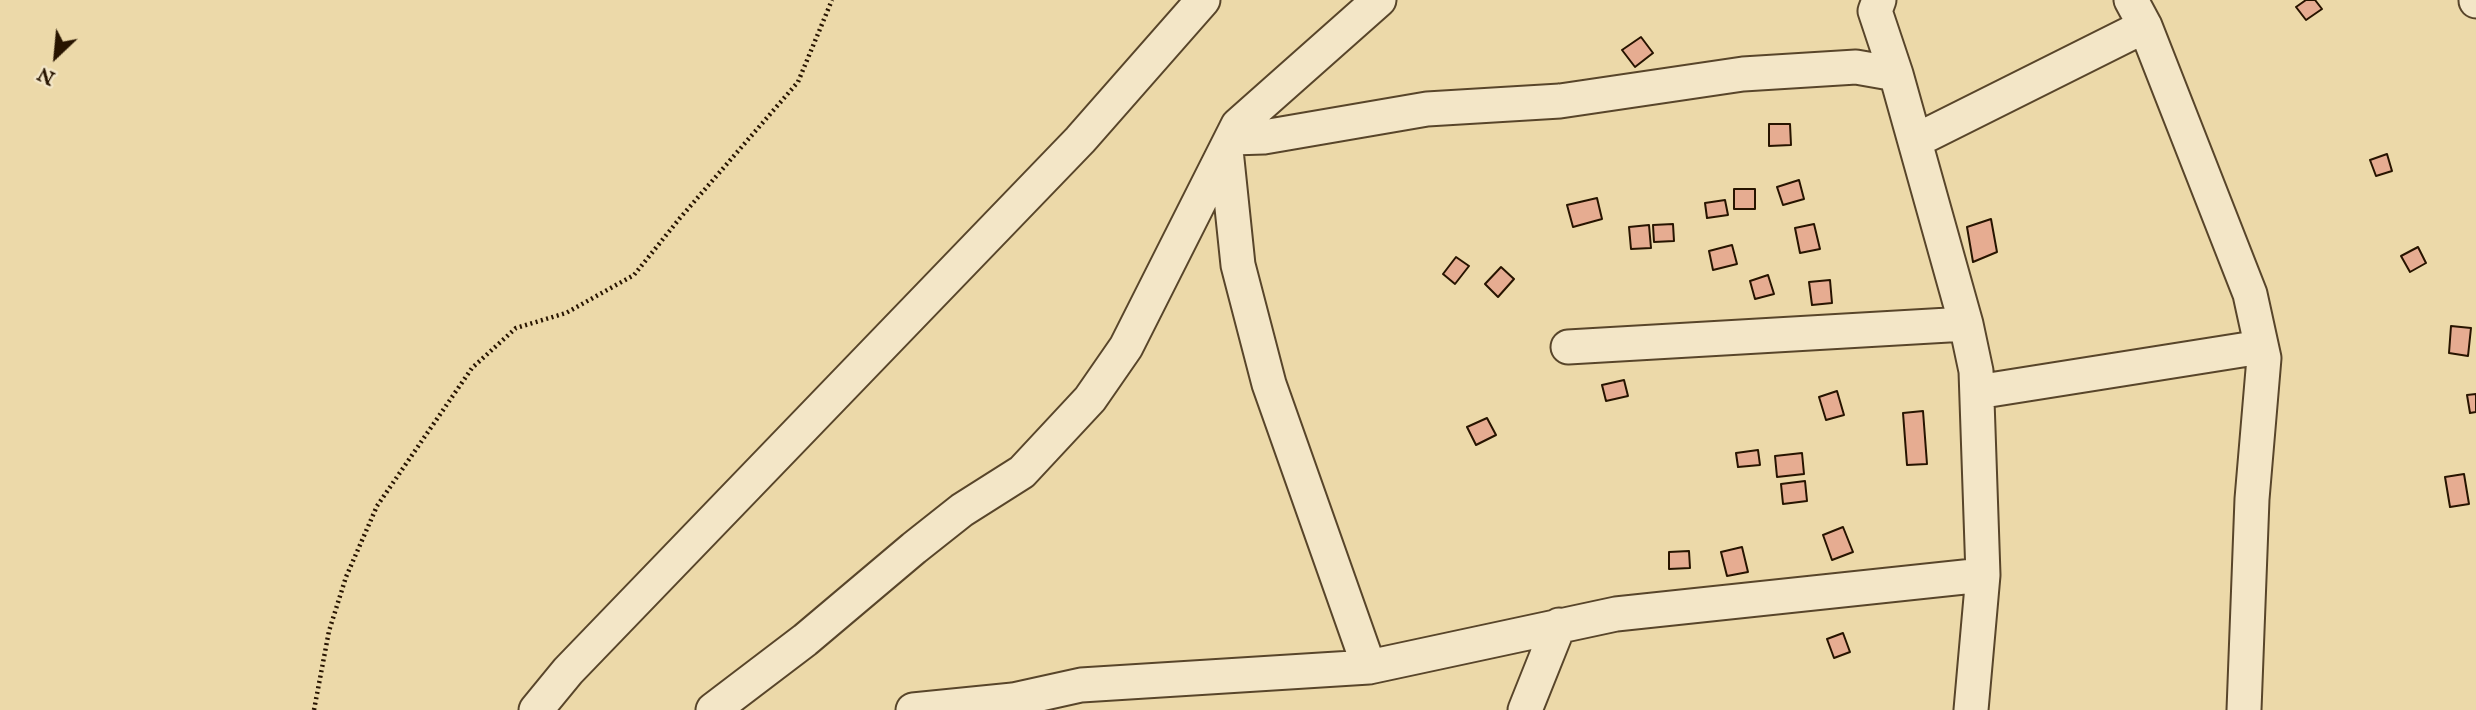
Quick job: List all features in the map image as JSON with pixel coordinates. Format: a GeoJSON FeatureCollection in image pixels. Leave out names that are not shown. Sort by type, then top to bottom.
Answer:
{"type":"FeatureCollection","features":[{"type":"Feature","properties":{"kind":"street"},"geometry":{"type":"LineString","coordinates":[[536,710],[568,671],[1080,140],[1203,0]]}},
{"type":"Feature","properties":{"kind":"street"},"geometry":{"type":"LineString","coordinates":[[713,710],[805,640],[962,510],[1022,472],[1090,399],[1126,347],[1238,125],[1379,0]]}},
{"type":"Feature","properties":{"kind":"street"},"geometry":{"type":"LineString","coordinates":[[1868,4],[1896,74],[1966,324],[1976,370],[1983,575],[1971,710]]}},
{"type":"Feature","properties":{"kind":"street"},"geometry":{"type":"LineString","coordinates":[[1915,141],[2138,13],[2250,294],[2264,358],[2252,499],[2244,710]]}},
{"type":"Feature","properties":{"kind":"street"},"geometry":{"type":"LineString","coordinates":[[1229,144],[1427,109],[1560,101],[1743,74],[1857,67],[1896,74]]}},
{"type":"Feature","properties":{"kind":"street"},"geometry":{"type":"LineString","coordinates":[[1229,144],[1238,265],[1269,384],[1369,667]]}},
{"type":"Feature","properties":{"kind":"street"},"geometry":{"type":"LineString","coordinates":[[1568,347],[1966,324]]}},
{"type":"Feature","properties":{"kind":"street"},"geometry":{"type":"LineString","coordinates":[[1977,393],[2262,348]]}},
{"type":"Feature","properties":{"kind":"street"},"geometry":{"type":"LineString","coordinates":[[913,710],[1013,700],[1082,685],[1369,667],[1616,614],[1983,575]]}},
{"type":"Feature","properties":{"kind":"street"},"geometry":{"type":"LineString","coordinates":[[1525,710],[1559,625]]}},
{"type":"Feature","properties":{"kind":"path"},"geometry":{"type":"LineString","coordinates":[[314,710],[329,631],[346,577],[377,506],[472,368],[516,328],[566,313],[634,275],[798,82],[832,0]]}},
{"type":"Feature","properties":{"kind":"building"},"geometry":{"type":"Polygon","coordinates":[[[2306,0],[2315,0],[2322,9],[2306,20],[2296,7],[2306,0]]]}},
{"type":"Feature","properties":{"kind":"building"},"geometry":{"type":"Polygon","coordinates":[[[1641,37],[1653,53],[1635,67],[1622,50],[1641,37]]]}},
{"type":"Feature","properties":{"kind":"building"},"geometry":{"type":"Polygon","coordinates":[[[1769,124],[1790,124],[1791,145],[1769,146],[1769,124]]]}},
{"type":"Feature","properties":{"kind":"building"},"geometry":{"type":"Polygon","coordinates":[[[2387,154],[2392,171],[2376,176],[2370,160],[2387,154]]]}},
{"type":"Feature","properties":{"kind":"building"},"geometry":{"type":"Polygon","coordinates":[[[1799,180],[1804,199],[1783,205],[1777,187],[1799,180]]]}},
{"type":"Feature","properties":{"kind":"building"},"geometry":{"type":"Polygon","coordinates":[[[1734,189],[1755,189],[1755,209],[1734,209],[1734,189]]]}},
{"type":"Feature","properties":{"kind":"building"},"geometry":{"type":"Polygon","coordinates":[[[1597,198],[1602,219],[1573,227],[1567,205],[1597,198]]]}},
{"type":"Feature","properties":{"kind":"building"},"geometry":{"type":"Polygon","coordinates":[[[1725,200],[1728,215],[1707,218],[1705,203],[1725,200]]]}},
{"type":"Feature","properties":{"kind":"building"},"geometry":{"type":"Polygon","coordinates":[[[1991,219],[1997,252],[1973,262],[1967,227],[1991,219]]]}},
{"type":"Feature","properties":{"kind":"building"},"geometry":{"type":"Polygon","coordinates":[[[1673,224],[1674,241],[1654,242],[1653,225],[1673,224]]]}},
{"type":"Feature","properties":{"kind":"building"},"geometry":{"type":"Polygon","coordinates":[[[1814,224],[1820,249],[1800,253],[1795,228],[1814,224]]]}},
{"type":"Feature","properties":{"kind":"building"},"geometry":{"type":"Polygon","coordinates":[[[1649,225],[1651,248],[1631,249],[1629,227],[1649,225]]]}},
{"type":"Feature","properties":{"kind":"building"},"geometry":{"type":"Polygon","coordinates":[[[1732,245],[1737,264],[1713,270],[1709,251],[1732,245]]]}},
{"type":"Feature","properties":{"kind":"building"},"geometry":{"type":"Polygon","coordinates":[[[2418,247],[2426,263],[2410,272],[2401,256],[2418,247]]]}},
{"type":"Feature","properties":{"kind":"building"},"geometry":{"type":"Polygon","coordinates":[[[1456,257],[1469,266],[1455,284],[1443,274],[1456,257]]]}},
{"type":"Feature","properties":{"kind":"building"},"geometry":{"type":"Polygon","coordinates":[[[1501,267],[1514,279],[1498,297],[1485,284],[1501,267]]]}},
{"type":"Feature","properties":{"kind":"building"},"geometry":{"type":"Polygon","coordinates":[[[1768,275],[1774,294],[1755,299],[1750,281],[1768,275]]]}},
{"type":"Feature","properties":{"kind":"building"},"geometry":{"type":"Polygon","coordinates":[[[1830,280],[1832,303],[1812,305],[1809,282],[1830,280]]]}},
{"type":"Feature","properties":{"kind":"building"},"geometry":{"type":"Polygon","coordinates":[[[2451,326],[2471,328],[2468,356],[2449,353],[2451,326]]]}},
{"type":"Feature","properties":{"kind":"building"},"geometry":{"type":"Polygon","coordinates":[[[1624,380],[1628,396],[1606,401],[1602,385],[1624,380]]]}},
{"type":"Feature","properties":{"kind":"building"},"geometry":{"type":"Polygon","coordinates":[[[1837,391],[1844,415],[1826,420],[1819,397],[1837,391]]]}},
{"type":"Feature","properties":{"kind":"building"},"geometry":{"type":"Polygon","coordinates":[[[2476,394],[2476,412],[2470,413],[2467,395],[2476,394]]]}},
{"type":"Feature","properties":{"kind":"building"},"geometry":{"type":"Polygon","coordinates":[[[1923,411],[1927,464],[1907,465],[1903,413],[1923,411]]]}},
{"type":"Feature","properties":{"kind":"building"},"geometry":{"type":"Polygon","coordinates":[[[1487,418],[1496,435],[1476,445],[1467,427],[1487,418]]]}},
{"type":"Feature","properties":{"kind":"building"},"geometry":{"type":"Polygon","coordinates":[[[1758,450],[1760,465],[1738,467],[1736,453],[1758,450]]]}},
{"type":"Feature","properties":{"kind":"building"},"geometry":{"type":"Polygon","coordinates":[[[1802,453],[1804,474],[1777,477],[1775,456],[1802,453]]]}},
{"type":"Feature","properties":{"kind":"building"},"geometry":{"type":"Polygon","coordinates":[[[2464,474],[2469,504],[2450,507],[2445,477],[2464,474]]]}},
{"type":"Feature","properties":{"kind":"building"},"geometry":{"type":"Polygon","coordinates":[[[1805,481],[1807,501],[1783,504],[1781,484],[1805,481]]]}},
{"type":"Feature","properties":{"kind":"building"},"geometry":{"type":"Polygon","coordinates":[[[1843,527],[1853,552],[1832,560],[1823,535],[1843,527]]]}},
{"type":"Feature","properties":{"kind":"building"},"geometry":{"type":"Polygon","coordinates":[[[1742,547],[1748,572],[1727,576],[1721,552],[1742,547]]]}},
{"type":"Feature","properties":{"kind":"building"},"geometry":{"type":"Polygon","coordinates":[[[1689,551],[1690,568],[1669,569],[1669,552],[1689,551]]]}},
{"type":"Feature","properties":{"kind":"building"},"geometry":{"type":"Polygon","coordinates":[[[1843,633],[1850,652],[1834,658],[1827,639],[1843,633]]]}}]}
